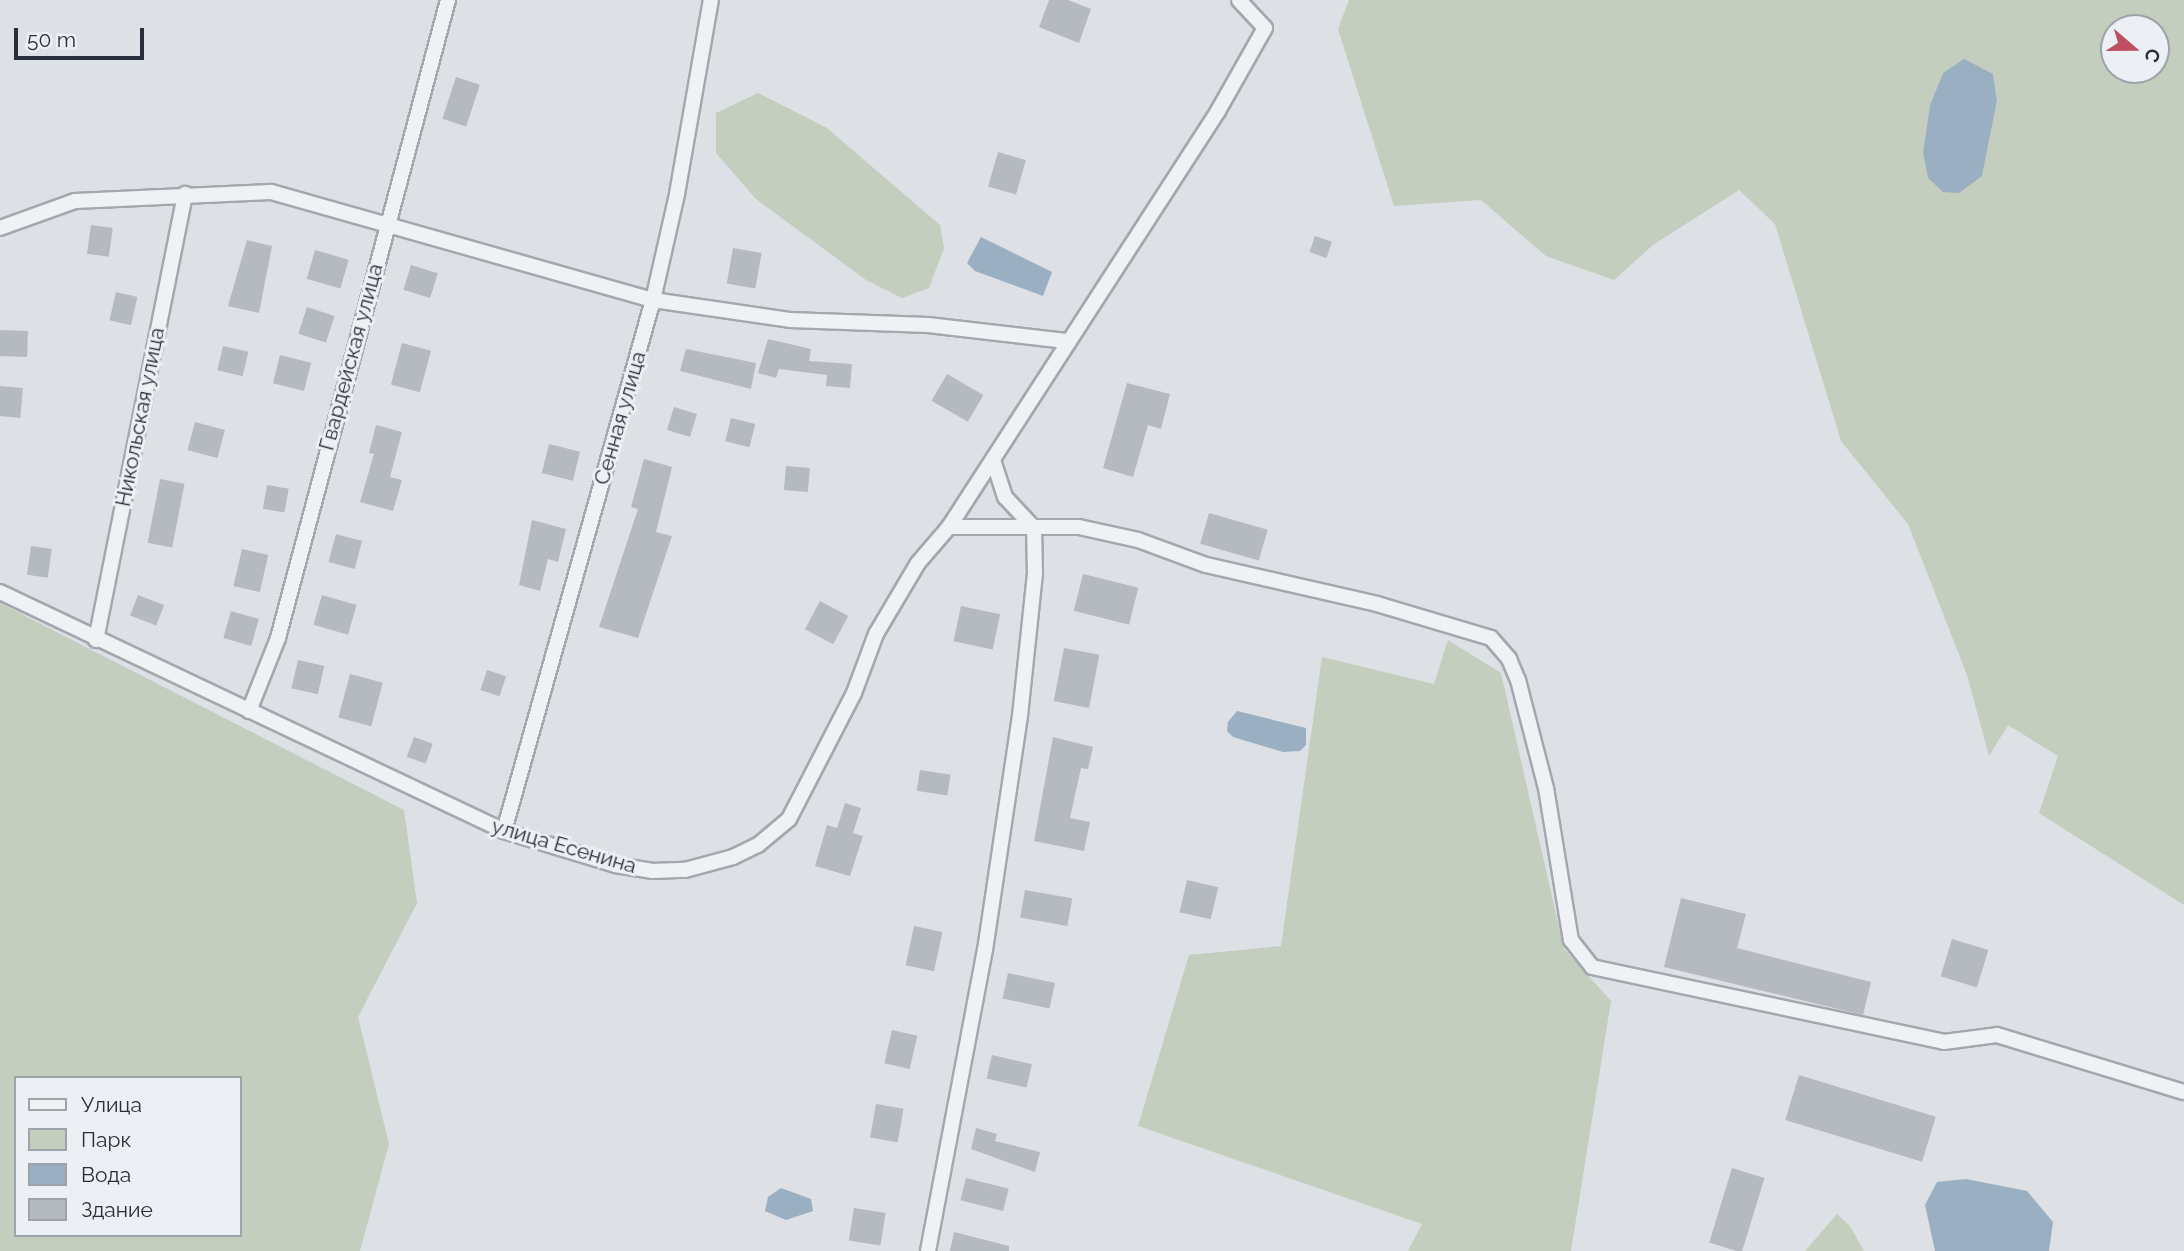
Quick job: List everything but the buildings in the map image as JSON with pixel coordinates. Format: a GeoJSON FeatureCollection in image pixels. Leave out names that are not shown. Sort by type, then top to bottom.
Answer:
{"type":"FeatureCollection","features":[{"type":"Feature","properties":{"kind":"street","name":"Гвардейская улица"},"geometry":{"type":"LineString","coordinates":[[249,711],[278,638],[385,228],[448,0]]}},
{"type":"Feature","properties":{"kind":"street","name":"Сенная улица"},"geometry":{"type":"LineString","coordinates":[[504,831],[653,300],[677,194],[711,0]]}},
{"type":"Feature","properties":{"kind":"street","name":"улица Есенина"},"geometry":{"type":"LineString","coordinates":[[0,592],[96,640],[504,831],[615,865],[652,871],[708,866],[758,845],[789,819],[855,693],[876,634],[918,563],[949,527],[1066,341],[1218,111],[1265,28],[1239,0]]}},
{"type":"Feature","properties":{"kind":"street"},"geometry":{"type":"LineString","coordinates":[[0,228],[75,201],[271,192],[385,228],[653,300],[790,320],[928,325],[1066,341]]}},
{"type":"Feature","properties":{"kind":"street","name":"Никольская улица"},"geometry":{"type":"LineString","coordinates":[[96,640],[185,194]]}},
{"type":"Feature","properties":{"kind":"street"},"geometry":{"type":"LineString","coordinates":[[928,1251],[985,950],[1018,730],[1035,574],[1034,528],[1005,497],[993,460]]}},
{"type":"Feature","properties":{"kind":"street"},"geometry":{"type":"LineString","coordinates":[[949,527],[1079,527],[1138,540],[1206,565],[1390,607],[1490,638],[1509,659],[1518,680],[1546,788],[1571,940],[1592,967],[1944,1042],[1997,1035],[2184,1092]]}},
{"type":"Feature","properties":{"kind":"green space"},"geometry":{"type":"Polygon","coordinates":[[[1349,0],[2184,0],[2184,905],[2039,813],[2058,756],[2008,725],[1989,756],[1967,675],[1908,524],[1841,441],[1775,224],[1739,190],[1653,245],[1614,280],[1546,256],[1481,200],[1394,206],[1338,29],[1349,0]],[[1943,73],[1930,105],[1923,152],[1982,176],[1997,101],[1993,74],[1943,73]]]}},
{"type":"Feature","properties":{"kind":"green space"},"geometry":{"type":"Polygon","coordinates":[[[758,93],[827,128],[940,225],[944,248],[929,288],[902,298],[866,280],[756,199],[716,153],[716,113],[758,93]]]}},
{"type":"Feature","properties":{"kind":"green space"},"geometry":{"type":"Polygon","coordinates":[[[0,603],[404,810],[417,903],[358,1017],[389,1144],[360,1251],[0,1251],[0,603]]]}},
{"type":"Feature","properties":{"kind":"green space"},"geometry":{"type":"Polygon","coordinates":[[[1448,640],[1501,673],[1564,949],[1611,1001],[1571,1251],[1408,1251],[1422,1224],[1138,1126],[1189,955],[1281,946],[1322,657],[1434,684],[1448,640]]]}},
{"type":"Feature","properties":{"kind":"green space"},"geometry":{"type":"Polygon","coordinates":[[[1837,1214],[1850,1226],[1864,1251],[1805,1251],[1837,1214]]]}},
{"type":"Feature","properties":{"kind":"water"},"geometry":{"type":"Polygon","coordinates":[[[1964,59],[1993,74],[1997,101],[1982,176],[1959,193],[1943,192],[1928,178],[1923,152],[1930,105],[1943,73],[1964,59]]]}},
{"type":"Feature","properties":{"kind":"water"},"geometry":{"type":"Polygon","coordinates":[[[981,237],[1052,272],[1043,296],[975,271],[967,263],[981,237]]]}},
{"type":"Feature","properties":{"kind":"water"},"geometry":{"type":"Polygon","coordinates":[[[1237,711],[1306,728],[1306,745],[1300,751],[1283,752],[1233,737],[1227,731],[1228,722],[1237,711]]]}},
{"type":"Feature","properties":{"kind":"water"},"geometry":{"type":"Polygon","coordinates":[[[1966,1179],[2027,1191],[2053,1222],[2049,1251],[1935,1251],[1925,1205],[1937,1182],[1966,1179]]]}},
{"type":"Feature","properties":{"kind":"water"},"geometry":{"type":"Polygon","coordinates":[[[781,1188],[811,1199],[813,1211],[786,1220],[765,1211],[768,1197],[781,1188]]]}}]}
